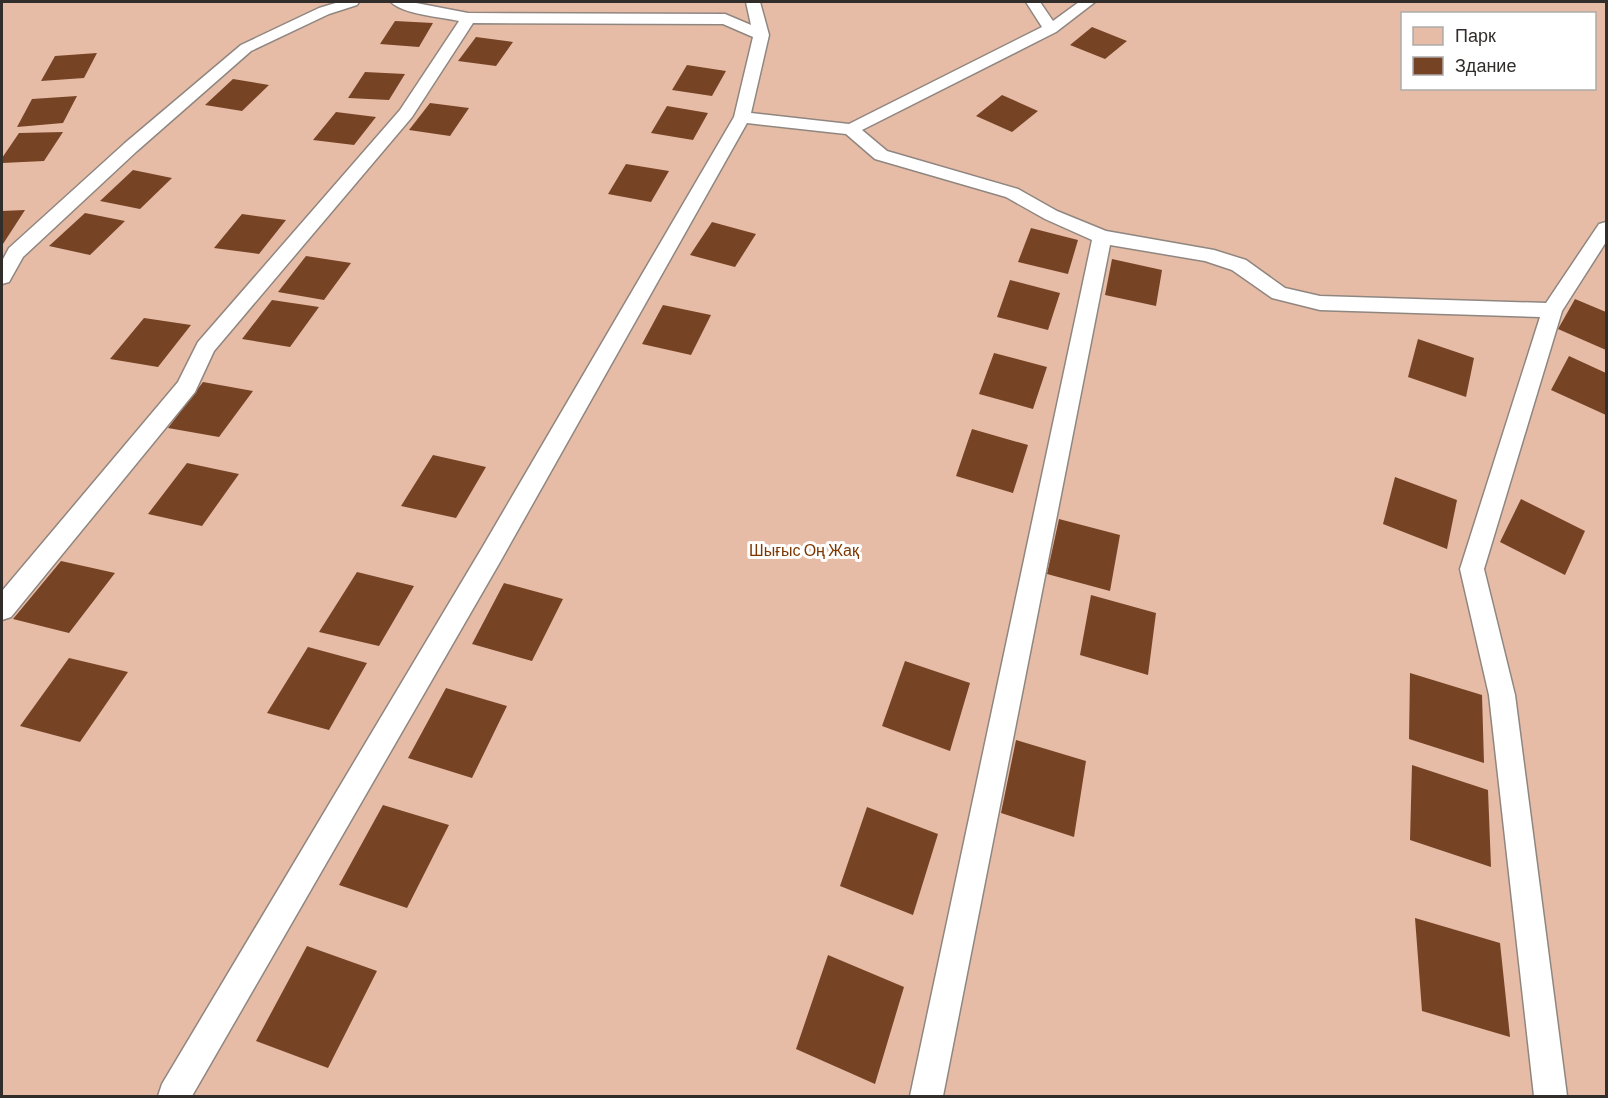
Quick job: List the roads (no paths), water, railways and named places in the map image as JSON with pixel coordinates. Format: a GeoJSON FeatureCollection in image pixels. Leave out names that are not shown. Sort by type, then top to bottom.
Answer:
{"type":"FeatureCollection","features":[{"type":"Feature","properties":{"kind":"lane"},"geometry":{"type":"LineString","coordinates":[[2,277],[16,253],[131,147],[246,48],[324,11],[352,2]]}},
{"type":"Feature","properties":{"kind":"lane"},"geometry":{"type":"LineString","coordinates":[[398,2],[416,8],[468,18],[725,19],[761,35]]}},
{"type":"Feature","properties":{"kind":"lane"},"geometry":{"type":"LineString","coordinates":[[174,1096],[490,555],[742,117],[761,35],[753,2]]}},
{"type":"Feature","properties":{"kind":"lane"},"geometry":{"type":"LineString","coordinates":[[1033,2],[1051,29]]}},
{"type":"Feature","properties":{"kind":"lane"},"geometry":{"type":"LineString","coordinates":[[742,117],[851,129],[1051,29],[1088,2]]}},
{"type":"Feature","properties":{"kind":"lane"},"geometry":{"type":"LineString","coordinates":[[2,609],[187,386],[205,347],[406,113],[468,18]]}},
{"type":"Feature","properties":{"kind":"lane"},"geometry":{"type":"LineString","coordinates":[[851,129],[881,155],[1012,193],[1051,215],[1102,237],[1207,255],[1239,265],[1279,293],[1320,303],[1552,310]]}},
{"type":"Feature","properties":{"kind":"lane"},"geometry":{"type":"LineString","coordinates":[[1551,1096],[1502,695],[1472,568],[1552,310],[1606,228]]}},
{"type":"Feature","properties":{"kind":"lane"},"geometry":{"type":"LineString","coordinates":[[926,1096],[1102,237]]}},
{"type":"Feature","properties":{"kind":"park label","name":"Шығыс Оң Жақ"},"geometry":{"type":"Point","coordinates":[804,549]}}]}
